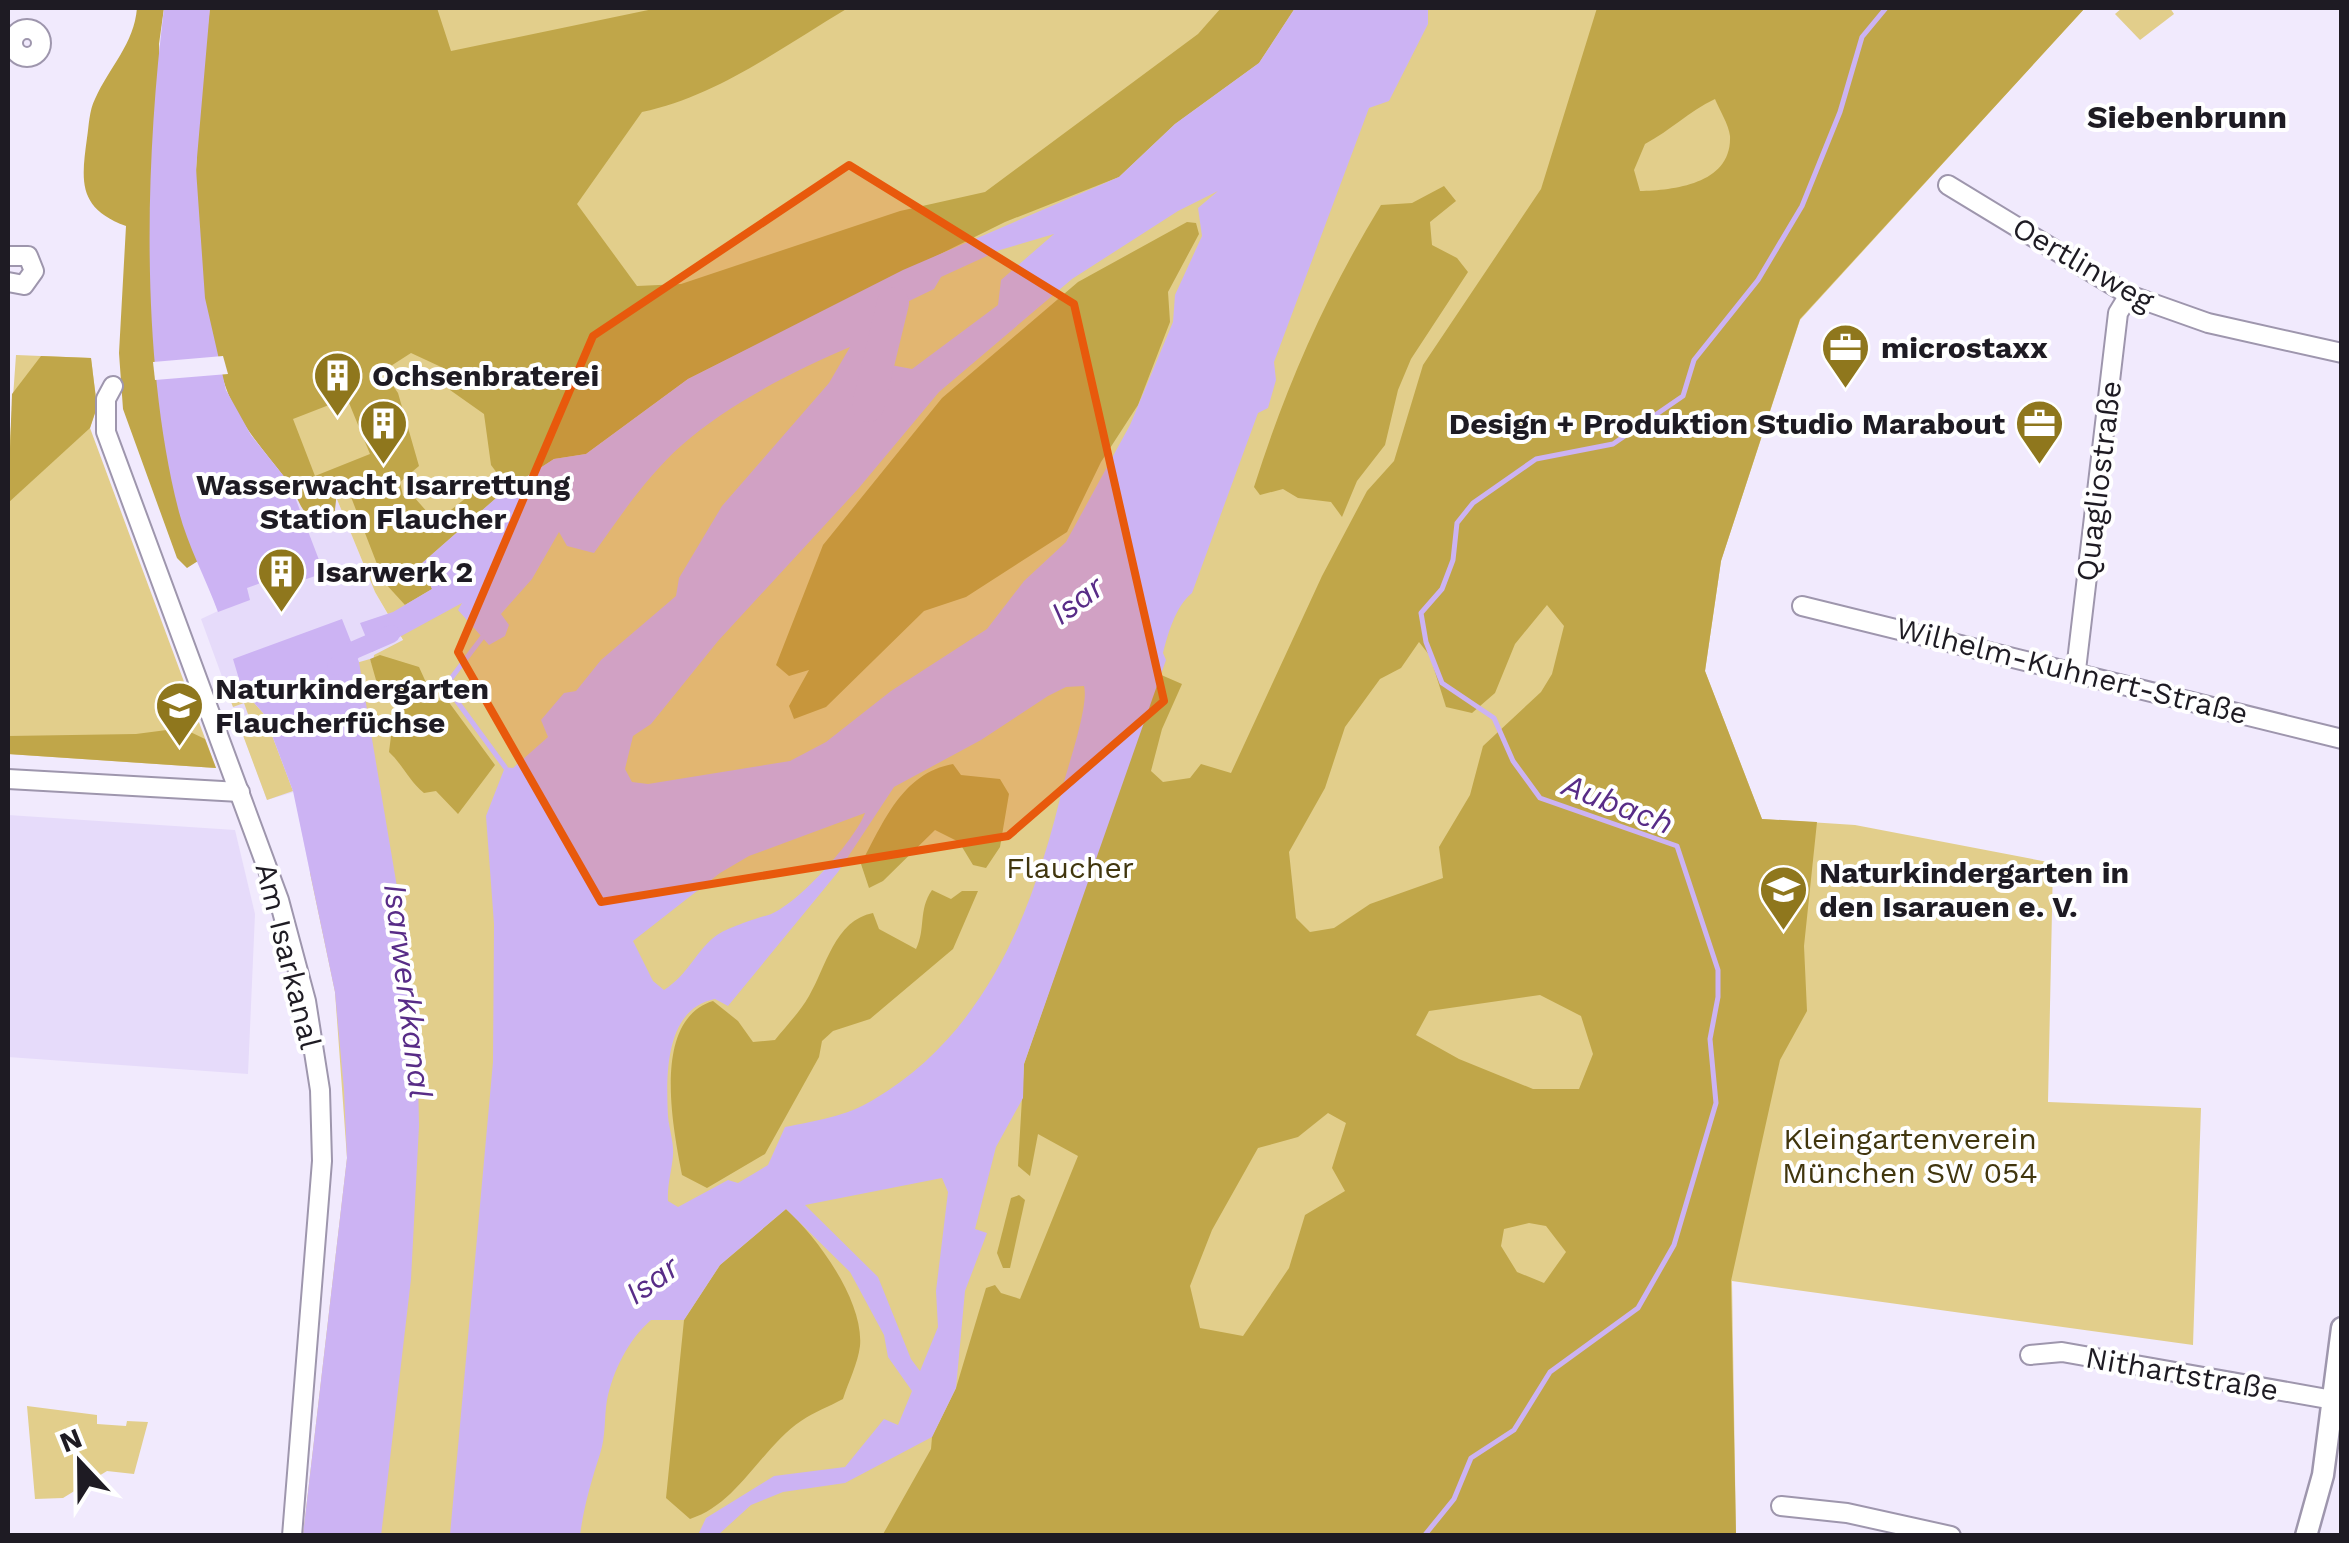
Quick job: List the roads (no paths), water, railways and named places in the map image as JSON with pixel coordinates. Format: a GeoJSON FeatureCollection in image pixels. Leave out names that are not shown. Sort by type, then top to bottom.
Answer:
{"type":"FeatureCollection","features":[{"type":"Feature","properties":{"kind":"street","name":"Oertlinweg"},"geometry":{"type":"LineString","coordinates":[[1948,185],[2128,295],[2208,323],[2342,353]]}},
{"type":"Feature","properties":{"kind":"street"},"geometry":{"type":"LineString","coordinates":[[8,256],[22,253],[32,260],[34,271],[24,285],[8,282]]}},
{"type":"Feature","properties":{"kind":"street","name":"Quagliostraße"},"geometry":{"type":"LineString","coordinates":[[2076,670],[2118,314],[2128,295]]}},
{"type":"Feature","properties":{"kind":"street","name":"Am Isarkanal"},"geometry":{"type":"LineString","coordinates":[[113,386],[106,399],[106,432],[279,900],[306,1001],[320,1090],[319,1217],[300,1399],[292,1536]]}},
{"type":"Feature","properties":{"kind":"street","name":"Wilhelm-Kuhnert-Straße"},"geometry":{"type":"LineString","coordinates":[[1802,606],[2076,670],[2342,739]]}},
{"type":"Feature","properties":{"kind":"street"},"geometry":{"type":"LineString","coordinates":[[8,779],[240,792]]}},
{"type":"Feature","properties":{"kind":"street"},"geometry":{"type":"LineString","coordinates":[[2306,1536],[2323,1475],[2342,1328]]}},
{"type":"Feature","properties":{"kind":"street","name":"Nithartstraße"},"geometry":{"type":"LineString","coordinates":[[2030,1355],[2062,1352],[2334,1400]]}},
{"type":"Feature","properties":{"kind":"street"},"geometry":{"type":"LineString","coordinates":[[1781,1506],[1847,1513],[1950,1536]]}},
{"type":"Feature","properties":{"kind":"water"},"geometry":{"type":"Polygon","coordinates":[[[164,8],[210,8],[196,169],[205,298],[226,390],[251,435],[290,484],[324,573],[286,586],[282,575],[247,588],[250,600],[218,612],[179,512],[166,453],[152,327],[150,196],[164,8]]]}},
{"type":"Feature","properties":{"kind":"water","name":"Isar"},"geometry":{"type":"Polygon","coordinates":[[[1295,8],[1428,8],[1428,24],[1389,101],[1369,108],[1274,362],[1276,380],[1268,408],[1258,413],[1192,593],[1170,629],[1163,653],[1166,660],[1024,1064],[1023,1098],[996,1147],[975,1229],[987,1233],[965,1291],[956,1388],[932,1437],[845,1483],[783,1492],[751,1505],[718,1535],[698,1535],[706,1518],[774,1476],[845,1467],[884,1419],[898,1425],[912,1391],[888,1357],[884,1335],[850,1272],[786,1209],[720,1265],[684,1320],[651,1320],[629,1346],[610,1389],[602,1447],[580,1535],[450,1535],[493,1062],[494,924],[486,816],[505,767],[513,768],[548,737],[541,720],[564,693],[576,691],[601,660],[676,596],[679,578],[722,506],[829,383],[850,347],[762,390],[700,430],[646,483],[594,553],[567,546],[559,532],[532,579],[501,614],[509,625],[505,636],[489,645],[458,610],[462,603],[372,652],[360,623],[393,612],[432,589],[421,564],[503,492],[554,459],[586,454],[688,379],[903,270],[1119,177],[1175,124],[1259,63],[1295,8]],[[1218,191],[1178,211],[1072,279],[939,392],[858,489],[718,641],[651,724],[633,736],[625,769],[632,782],[648,784],[790,761],[826,742],[891,691],[987,629],[1024,581],[1066,542],[1130,425],[1173,322],[1175,295],[1202,236],[1198,208],[1218,191]],[[1054,234],[1000,250],[941,277],[934,289],[903,304],[875,362],[912,369],[998,305],[1001,280],[1054,234]],[[1084,686],[1066,687],[981,740],[894,787],[838,872],[728,1006],[715,999],[686,1016],[672,1046],[667,1081],[673,1150],[668,1201],[678,1207],[728,1180],[738,1183],[768,1165],[785,1127],[842,1114],[873,1100],[913,1072],[948,1039],[977,1002],[1001,962],[1038,874],[1081,718],[1084,686]],[[865,813],[749,856],[720,873],[633,941],[653,981],[664,990],[717,935],[777,911],[807,888],[837,856],[865,813]],[[942,1178],[805,1205],[878,1277],[911,1359],[920,1371],[938,1327],[936,1291],[948,1192],[942,1178]]]}},
{"type":"Feature","properties":{"kind":"water","name":"Isarwerkkanal"},"geometry":{"type":"Polygon","coordinates":[[[342,619],[359,662],[417,1024],[419,1126],[411,1279],[381,1536],[303,1535],[347,1158],[344,1090],[335,992],[293,791],[264,714],[242,689],[233,659],[342,619]]]}},
{"type":"Feature","properties":{"kind":"waterway","name":"Aubach"},"geometry":{"type":"LineString","coordinates":[[1424,1536],[1454,1499],[1471,1458],[1514,1430],[1550,1372],[1638,1308],[1674,1245],[1716,1103],[1710,1039],[1718,997],[1718,970],[1677,846],[1540,798],[1513,761],[1494,718],[1442,683],[1426,642],[1421,613],[1442,589],[1453,560],[1457,523],[1473,503],[1536,459],[1613,444],[1683,396],[1694,360],[1758,280],[1802,206],[1840,112],[1862,37],[1886,8]]}},
{"type":"Feature","properties":{"kind":"waterway"},"geometry":{"type":"LineString","coordinates":[[868,406],[893,303]]}},
{"type":"Feature","properties":{"kind":"waterway"},"geometry":{"type":"LineString","coordinates":[[336,666],[354,650],[391,634]]}},
{"type":"Feature","properties":{"kind":"waterway"},"geometry":{"type":"LineString","coordinates":[[484,635],[449,681],[456,700],[505,767]]}},
{"type":"Feature","properties":{"kind":"place","name":"microstaxx"},"geometry":{"type":"Point","coordinates":[1846,390]}},
{"type":"Feature","properties":{"kind":"place","name":"Ochsenbraterei"},"geometry":{"type":"Point","coordinates":[337,418]}},
{"type":"Feature","properties":{"kind":"place","name":"Wasserwacht Isarrettung Station Flaucher"},"geometry":{"type":"Point","coordinates":[383,466]}},
{"type":"Feature","properties":{"kind":"place","name":"Design + Produktion Studio Marabout"},"geometry":{"type":"Point","coordinates":[2040,466]}},
{"type":"Feature","properties":{"kind":"place","name":"Isarwerk 2"},"geometry":{"type":"Point","coordinates":[281,614]}},
{"type":"Feature","properties":{"kind":"place","name":"Naturkindergarten Flaucherfüchse"},"geometry":{"type":"Point","coordinates":[180,748]}},
{"type":"Feature","properties":{"kind":"place","name":"Naturkindergarten in den Isarauen e. V."},"geometry":{"type":"Point","coordinates":[1784,932]}},
{"type":"Feature","properties":{"kind":"district","name":"Siebenbrunn"},"geometry":{"type":"Point","coordinates":[2187,117]}},
{"type":"Feature","properties":{"kind":"park label","name":"Flaucher"},"geometry":{"type":"Point","coordinates":[1070,868]}},
{"type":"Feature","properties":{"kind":"park label","name":"Kleingartenverein München SW 054"},"geometry":{"type":"Point","coordinates":[1910,1156]}}]}
